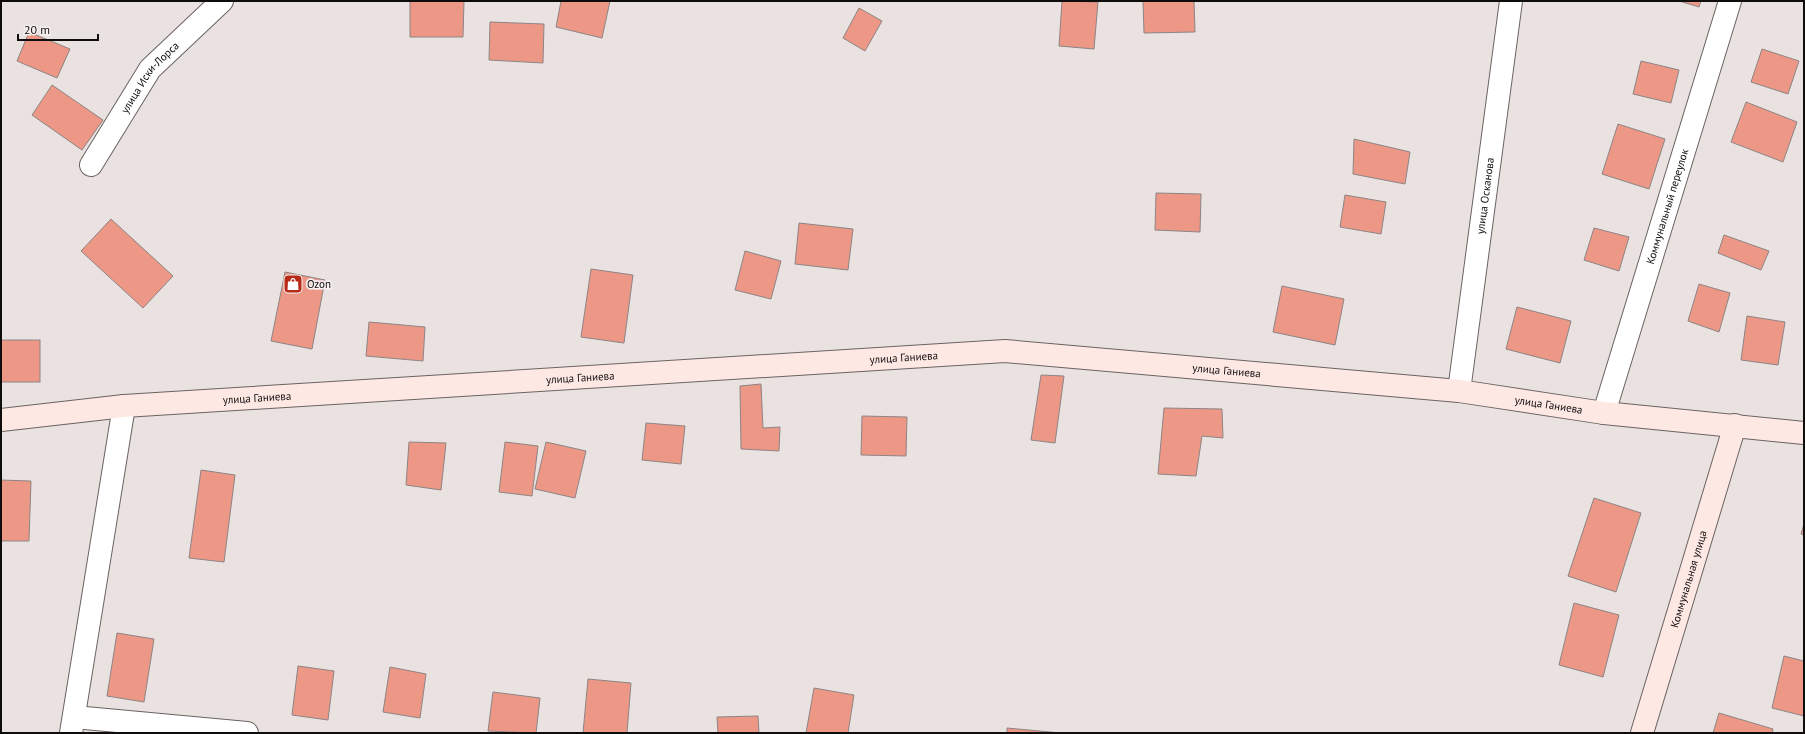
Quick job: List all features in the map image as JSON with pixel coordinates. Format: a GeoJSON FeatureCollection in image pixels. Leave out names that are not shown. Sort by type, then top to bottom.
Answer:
{"type":"FeatureCollection","features":[{"type":"Feature","properties":{"kind":"main road","name":"улица Ганиева"},"geometry":{"type":"LineString","coordinates":[[1,420],[124,406],[1005,351],[1459,391],[1604,413],[1804,433]]}},
{"type":"Feature","properties":{"kind":"main road","name":"Коммунальная улица"},"geometry":{"type":"LineString","coordinates":[[1642,733],[1735,425]]}},
{"type":"Feature","properties":{"kind":"street","name":"улица Иски-Лорса"},"geometry":{"type":"LineString","coordinates":[[90,165],[150,69],[222,1]]}},
{"type":"Feature","properties":{"kind":"street","name":"улица Осканова"},"geometry":{"type":"LineString","coordinates":[[1459,391],[1511,1]]}},
{"type":"Feature","properties":{"kind":"street","name":"Коммунальный переулок"},"geometry":{"type":"LineString","coordinates":[[1604,413],[1730,1]]}},
{"type":"Feature","properties":{"kind":"street"},"geometry":{"type":"LineString","coordinates":[[124,406],[72,725],[247,733]]}},
{"type":"Feature","properties":{"kind":"building"},"geometry":{"type":"Polygon","coordinates":[[[410,1],[464,1],[463,37],[410,37],[410,1]]]}},
{"type":"Feature","properties":{"kind":"building"},"geometry":{"type":"Polygon","coordinates":[[[561,1],[610,1],[602,38],[556,27],[561,1]]]}},
{"type":"Feature","properties":{"kind":"building"},"geometry":{"type":"Polygon","coordinates":[[[1062,1],[1098,2],[1094,49],[1059,46],[1062,1]]]}},
{"type":"Feature","properties":{"kind":"building"},"geometry":{"type":"Polygon","coordinates":[[[1143,1],[1194,1],[1195,32],[1144,33],[1143,1]]]}},
{"type":"Feature","properties":{"kind":"building"},"geometry":{"type":"Polygon","coordinates":[[[1679,1],[1701,1],[1699,7],[1679,1]]]}},
{"type":"Feature","properties":{"kind":"building"},"geometry":{"type":"Polygon","coordinates":[[[859,8],[882,21],[865,51],[843,38],[859,8]]]}},
{"type":"Feature","properties":{"kind":"building"},"geometry":{"type":"Polygon","coordinates":[[[490,22],[544,24],[543,63],[489,60],[490,22]]]}},
{"type":"Feature","properties":{"kind":"building"},"geometry":{"type":"Polygon","coordinates":[[[29,32],[70,49],[57,78],[17,61],[29,32]]]}},
{"type":"Feature","properties":{"kind":"building"},"geometry":{"type":"Polygon","coordinates":[[[1762,49],[1799,61],[1788,94],[1751,82],[1762,49]]]}},
{"type":"Feature","properties":{"kind":"building"},"geometry":{"type":"Polygon","coordinates":[[[1641,61],[1679,70],[1671,103],[1633,94],[1641,61]]]}},
{"type":"Feature","properties":{"kind":"building"},"geometry":{"type":"Polygon","coordinates":[[[52,85],[103,120],[82,150],[32,115],[52,85]]]}},
{"type":"Feature","properties":{"kind":"building"},"geometry":{"type":"Polygon","coordinates":[[[1746,102],[1797,122],[1783,162],[1731,142],[1746,102]]]}},
{"type":"Feature","properties":{"kind":"building"},"geometry":{"type":"Polygon","coordinates":[[[1618,124],[1665,139],[1649,189],[1602,174],[1618,124]]]}},
{"type":"Feature","properties":{"kind":"building"},"geometry":{"type":"Polygon","coordinates":[[[1354,139],[1410,152],[1405,184],[1353,174],[1354,139]]]}},
{"type":"Feature","properties":{"kind":"building"},"geometry":{"type":"Polygon","coordinates":[[[1156,193],[1201,194],[1200,232],[1155,230],[1156,193]]]}},
{"type":"Feature","properties":{"kind":"building"},"geometry":{"type":"Polygon","coordinates":[[[1345,195],[1386,202],[1381,234],[1340,227],[1345,195]]]}},
{"type":"Feature","properties":{"kind":"building"},"geometry":{"type":"Polygon","coordinates":[[[111,219],[173,276],[143,308],[81,251],[111,219]]]}},
{"type":"Feature","properties":{"kind":"building"},"geometry":{"type":"Polygon","coordinates":[[[799,223],[853,229],[848,270],[795,264],[799,223]]]}},
{"type":"Feature","properties":{"kind":"building"},"geometry":{"type":"Polygon","coordinates":[[[1594,228],[1629,237],[1619,271],[1584,260],[1594,228]]]}},
{"type":"Feature","properties":{"kind":"building"},"geometry":{"type":"Polygon","coordinates":[[[1724,235],[1769,251],[1761,270],[1718,253],[1724,235]]]}},
{"type":"Feature","properties":{"kind":"building"},"geometry":{"type":"Polygon","coordinates":[[[745,251],[781,261],[771,299],[735,290],[745,251]]]}},
{"type":"Feature","properties":{"kind":"building"},"geometry":{"type":"Polygon","coordinates":[[[591,269],[633,275],[624,343],[581,337],[591,269]]]}},
{"type":"Feature","properties":{"kind":"building"},"geometry":{"type":"Polygon","coordinates":[[[285,272],[325,280],[312,349],[271,341],[285,272]]]}},
{"type":"Feature","properties":{"kind":"building"},"geometry":{"type":"Polygon","coordinates":[[[1699,284],[1730,293],[1719,332],[1688,321],[1699,284]]]}},
{"type":"Feature","properties":{"kind":"building"},"geometry":{"type":"Polygon","coordinates":[[[1282,286],[1344,299],[1335,345],[1273,332],[1282,286]]]}},
{"type":"Feature","properties":{"kind":"building"},"geometry":{"type":"Polygon","coordinates":[[[1517,307],[1571,321],[1560,363],[1506,349],[1517,307]]]}},
{"type":"Feature","properties":{"kind":"building"},"geometry":{"type":"Polygon","coordinates":[[[1747,316],[1785,322],[1778,365],[1741,360],[1747,316]]]}},
{"type":"Feature","properties":{"kind":"building"},"geometry":{"type":"Polygon","coordinates":[[[369,322],[425,327],[423,361],[366,356],[369,322]]]}},
{"type":"Feature","properties":{"kind":"building"},"geometry":{"type":"Polygon","coordinates":[[[1,340],[40,340],[40,382],[1,382],[1,340]]]}},
{"type":"Feature","properties":{"kind":"building"},"geometry":{"type":"Polygon","coordinates":[[[1041,375],[1064,376],[1055,443],[1031,440],[1041,375]]]}},
{"type":"Feature","properties":{"kind":"building"},"geometry":{"type":"Polygon","coordinates":[[[761,384],[763,428],[780,427],[779,451],[741,449],[740,386],[761,384]]]}},
{"type":"Feature","properties":{"kind":"building"},"geometry":{"type":"Polygon","coordinates":[[[1164,408],[1222,409],[1223,438],[1202,436],[1196,476],[1158,474],[1164,408]]]}},
{"type":"Feature","properties":{"kind":"building"},"geometry":{"type":"Polygon","coordinates":[[[862,416],[907,417],[906,456],[861,455],[862,416]]]}},
{"type":"Feature","properties":{"kind":"building"},"geometry":{"type":"Polygon","coordinates":[[[646,423],[685,426],[681,464],[642,460],[646,423]]]}},
{"type":"Feature","properties":{"kind":"building"},"geometry":{"type":"Polygon","coordinates":[[[409,442],[446,443],[441,490],[406,485],[409,442]]]}},
{"type":"Feature","properties":{"kind":"building"},"geometry":{"type":"Polygon","coordinates":[[[505,442],[538,446],[532,496],[499,492],[505,442]]]}},
{"type":"Feature","properties":{"kind":"building"},"geometry":{"type":"Polygon","coordinates":[[[546,442],[586,451],[575,498],[535,489],[546,442]]]}},
{"type":"Feature","properties":{"kind":"building"},"geometry":{"type":"Polygon","coordinates":[[[201,470],[235,475],[224,562],[189,558],[201,470]]]}},
{"type":"Feature","properties":{"kind":"building"},"geometry":{"type":"Polygon","coordinates":[[[1,480],[31,481],[29,541],[1,541],[1,480]]]}},
{"type":"Feature","properties":{"kind":"building"},"geometry":{"type":"Polygon","coordinates":[[[1594,498],[1641,513],[1616,592],[1568,576],[1594,498]]]}},
{"type":"Feature","properties":{"kind":"building"},"geometry":{"type":"Polygon","coordinates":[[[1804,524],[1804,535],[1801,534],[1804,524]]]}},
{"type":"Feature","properties":{"kind":"building"},"geometry":{"type":"Polygon","coordinates":[[[1574,603],[1619,615],[1603,677],[1559,665],[1574,603]]]}},
{"type":"Feature","properties":{"kind":"building"},"geometry":{"type":"Polygon","coordinates":[[[117,633],[154,639],[144,702],[107,696],[117,633]]]}},
{"type":"Feature","properties":{"kind":"building"},"geometry":{"type":"Polygon","coordinates":[[[1784,656],[1804,661],[1804,716],[1772,708],[1784,656]]]}},
{"type":"Feature","properties":{"kind":"building"},"geometry":{"type":"Polygon","coordinates":[[[298,666],[334,671],[328,720],[292,715],[298,666]]]}},
{"type":"Feature","properties":{"kind":"building"},"geometry":{"type":"Polygon","coordinates":[[[390,667],[426,674],[420,718],[383,712],[390,667]]]}},
{"type":"Feature","properties":{"kind":"building"},"geometry":{"type":"Polygon","coordinates":[[[588,679],[631,683],[627,733],[583,733],[588,679]]]}},
{"type":"Feature","properties":{"kind":"building"},"geometry":{"type":"Polygon","coordinates":[[[814,688],[854,695],[848,733],[806,733],[814,688]]]}},
{"type":"Feature","properties":{"kind":"building"},"geometry":{"type":"Polygon","coordinates":[[[493,692],[540,698],[536,733],[488,731],[493,692]]]}},
{"type":"Feature","properties":{"kind":"building"},"geometry":{"type":"Polygon","coordinates":[[[1719,713],[1773,729],[1772,733],[1713,733],[1719,713]]]}},
{"type":"Feature","properties":{"kind":"building"},"geometry":{"type":"Polygon","coordinates":[[[758,716],[759,733],[718,733],[717,717],[758,716]]]}},
{"type":"Feature","properties":{"kind":"building"},"geometry":{"type":"Polygon","coordinates":[[[1007,728],[1061,733],[1007,733],[1007,728]]]}},
{"type":"Feature","properties":{"kind":"place","name":"Ozon"},"geometry":{"type":"Point","coordinates":[293,284]}}]}
